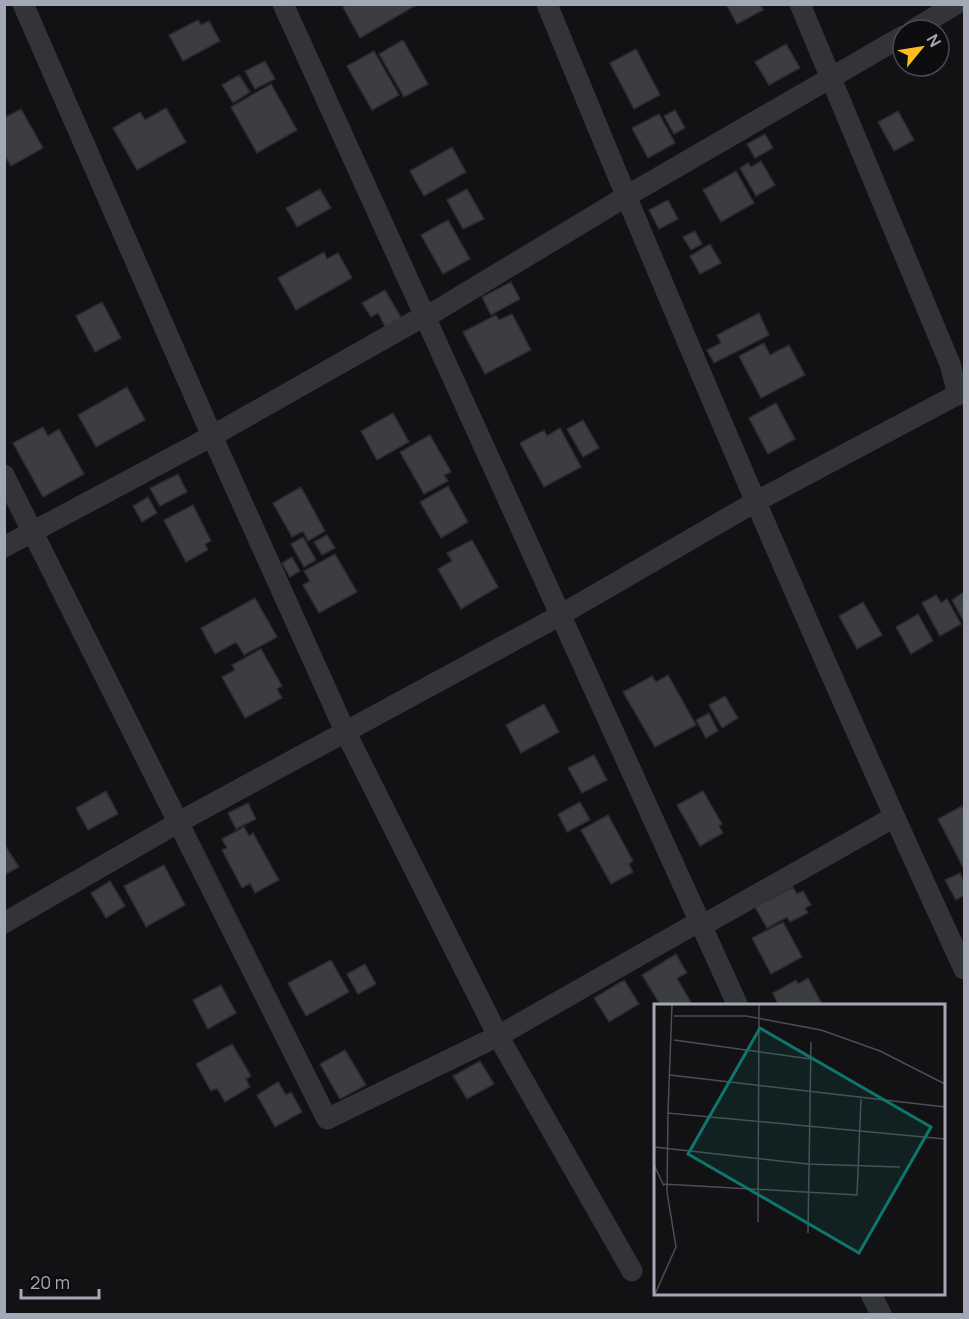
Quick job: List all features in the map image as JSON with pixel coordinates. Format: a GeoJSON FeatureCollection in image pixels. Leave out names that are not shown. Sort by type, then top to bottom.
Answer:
{"type":"FeatureCollection","features":[{"type":"Feature","properties":{"kind":"street"},"geometry":{"type":"LineString","coordinates":[[23,4],[212,436],[345,731],[498,1036],[632,1271]]}},
{"type":"Feature","properties":{"kind":"street"},"geometry":{"type":"LineString","coordinates":[[283,4],[738,1004]]}},
{"type":"Feature","properties":{"kind":"street"},"geometry":{"type":"LineString","coordinates":[[547,4],[755,502],[894,817],[964,969]]}},
{"type":"Feature","properties":{"kind":"street"},"geometry":{"type":"LineString","coordinates":[[4,923],[179,822],[560,615],[755,502],[961,393],[800,4]]}},
{"type":"Feature","properties":{"kind":"street"},"geometry":{"type":"LineString","coordinates":[[933,18],[956,4]]}},
{"type":"Feature","properties":{"kind":"street"},"geometry":{"type":"LineString","coordinates":[[4,547],[212,436],[424,316],[426,317],[626,197],[891,43]]}},
{"type":"Feature","properties":{"kind":"street"},"geometry":{"type":"LineString","coordinates":[[4,475],[327,1119],[498,1036],[700,921]]}},
{"type":"Feature","properties":{"kind":"street"},"geometry":{"type":"LineString","coordinates":[[700,921],[705,924],[894,817]]}},
{"type":"Feature","properties":{"kind":"street"},"geometry":{"type":"LineString","coordinates":[[872,1295],[881,1314]]}},
{"type":"Feature","properties":{"kind":"building"},"geometry":{"type":"Polygon","coordinates":[[[347,4],[418,4],[360,38],[343,7],[347,4]]]}},
{"type":"Feature","properties":{"kind":"building"},"geometry":{"type":"Polygon","coordinates":[[[726,4],[760,4],[763,10],[737,24],[726,4]]]}},
{"type":"Feature","properties":{"kind":"building"},"geometry":{"type":"Polygon","coordinates":[[[198,20],[201,25],[209,21],[220,41],[183,61],[169,35],[198,20]]]}},
{"type":"Feature","properties":{"kind":"building"},"geometry":{"type":"Polygon","coordinates":[[[403,40],[428,84],[404,97],[379,54],[403,40]]]}},
{"type":"Feature","properties":{"kind":"building"},"geometry":{"type":"Polygon","coordinates":[[[786,44],[800,68],[769,85],[755,62],[786,44]]]}},
{"type":"Feature","properties":{"kind":"building"},"geometry":{"type":"Polygon","coordinates":[[[636,49],[660,95],[634,109],[610,63],[636,49]]]}},
{"type":"Feature","properties":{"kind":"building"},"geometry":{"type":"Polygon","coordinates":[[[374,51],[399,95],[372,110],[347,66],[374,51]]]}},
{"type":"Feature","properties":{"kind":"building"},"geometry":{"type":"Polygon","coordinates":[[[265,61],[275,79],[255,89],[245,71],[265,61]]]}},
{"type":"Feature","properties":{"kind":"building"},"geometry":{"type":"Polygon","coordinates":[[[239,75],[250,92],[233,103],[222,85],[239,75]]]}},
{"type":"Feature","properties":{"kind":"building"},"geometry":{"type":"Polygon","coordinates":[[[271,84],[297,130],[257,153],[231,107],[271,84]]]}},
{"type":"Feature","properties":{"kind":"building"},"geometry":{"type":"Polygon","coordinates":[[[166,108],[186,142],[137,170],[113,128],[140,112],[145,120],[166,108]]]}},
{"type":"Feature","properties":{"kind":"building"},"geometry":{"type":"Polygon","coordinates":[[[21,109],[43,148],[11,166],[4,154],[4,118],[21,109]]]}},
{"type":"Feature","properties":{"kind":"building"},"geometry":{"type":"Polygon","coordinates":[[[675,110],[685,128],[674,134],[664,116],[675,110]]]}},
{"type":"Feature","properties":{"kind":"building"},"geometry":{"type":"Polygon","coordinates":[[[898,111],[914,140],[894,151],[878,122],[898,111]]]}},
{"type":"Feature","properties":{"kind":"building"},"geometry":{"type":"Polygon","coordinates":[[[659,114],[675,143],[648,158],[632,128],[659,114]]]}},
{"type":"Feature","properties":{"kind":"building"},"geometry":{"type":"Polygon","coordinates":[[[765,134],[773,148],[755,158],[747,144],[765,134]]]}},
{"type":"Feature","properties":{"kind":"building"},"geometry":{"type":"Polygon","coordinates":[[[452,147],[466,172],[424,196],[410,171],[452,147]]]}},
{"type":"Feature","properties":{"kind":"building"},"geometry":{"type":"Polygon","coordinates":[[[761,161],[775,185],[756,196],[740,168],[748,163],[751,167],[761,161]]]}},
{"type":"Feature","properties":{"kind":"building"},"geometry":{"type":"Polygon","coordinates":[[[736,171],[754,203],[721,222],[703,190],[736,171]]]}},
{"type":"Feature","properties":{"kind":"building"},"geometry":{"type":"Polygon","coordinates":[[[320,189],[331,208],[297,227],[286,208],[320,189]]]}},
{"type":"Feature","properties":{"kind":"building"},"geometry":{"type":"Polygon","coordinates":[[[467,189],[484,219],[463,229],[447,200],[467,189]]]}},
{"type":"Feature","properties":{"kind":"building"},"geometry":{"type":"Polygon","coordinates":[[[668,200],[678,219],[659,229],[649,210],[668,200]]]}},
{"type":"Feature","properties":{"kind":"building"},"geometry":{"type":"Polygon","coordinates":[[[448,220],[470,259],[443,274],[421,235],[448,220]]]}},
{"type":"Feature","properties":{"kind":"building"},"geometry":{"type":"Polygon","coordinates":[[[695,231],[702,244],[691,250],[683,237],[695,231]]]}},
{"type":"Feature","properties":{"kind":"building"},"geometry":{"type":"Polygon","coordinates":[[[710,244],[721,263],[700,274],[690,256],[710,244]]]}},
{"type":"Feature","properties":{"kind":"building"},"geometry":{"type":"Polygon","coordinates":[[[324,252],[327,259],[338,253],[352,278],[296,310],[278,278],[324,252]]]}},
{"type":"Feature","properties":{"kind":"building"},"geometry":{"type":"Polygon","coordinates":[[[511,282],[520,299],[491,315],[482,297],[511,282]]]}},
{"type":"Feature","properties":{"kind":"building"},"geometry":{"type":"Polygon","coordinates":[[[385,290],[402,319],[386,328],[378,313],[371,317],[362,303],[385,290]]]}},
{"type":"Feature","properties":{"kind":"building"},"geometry":{"type":"Polygon","coordinates":[[[102,302],[121,338],[95,352],[76,316],[102,302]]]}},
{"type":"Feature","properties":{"kind":"building"},"geometry":{"type":"Polygon","coordinates":[[[759,313],[769,335],[714,363],[707,350],[721,343],[717,335],[759,313]]]}},
{"type":"Feature","properties":{"kind":"building"},"geometry":{"type":"Polygon","coordinates":[[[512,314],[531,350],[485,374],[463,332],[496,315],[499,320],[512,314]]]}},
{"type":"Feature","properties":{"kind":"building"},"geometry":{"type":"Polygon","coordinates":[[[764,343],[770,355],[789,345],[805,375],[761,398],[739,356],[764,343]]]}},
{"type":"Feature","properties":{"kind":"building"},"geometry":{"type":"Polygon","coordinates":[[[127,387],[145,420],[96,447],[78,415],[127,387]]]}},
{"type":"Feature","properties":{"kind":"building"},"geometry":{"type":"Polygon","coordinates":[[[776,403],[795,439],[768,454],[749,418],[776,403]]]}},
{"type":"Feature","properties":{"kind":"building"},"geometry":{"type":"Polygon","coordinates":[[[393,413],[409,442],[377,460],[361,431],[393,413]]]}},
{"type":"Feature","properties":{"kind":"building"},"geometry":{"type":"Polygon","coordinates":[[[583,420],[599,448],[583,457],[567,429],[583,420]]]}},
{"type":"Feature","properties":{"kind":"building"},"geometry":{"type":"Polygon","coordinates":[[[43,427],[48,436],[59,429],[84,474],[43,497],[13,443],[43,427]]]}},
{"type":"Feature","properties":{"kind":"building"},"geometry":{"type":"Polygon","coordinates":[[[560,428],[581,467],[544,487],[520,443],[544,430],[547,436],[560,428]]]}},
{"type":"Feature","properties":{"kind":"building"},"geometry":{"type":"Polygon","coordinates":[[[430,435],[451,472],[444,475],[448,481],[424,494],[400,452],[430,435]]]}},
{"type":"Feature","properties":{"kind":"building"},"geometry":{"type":"Polygon","coordinates":[[[178,474],[187,492],[160,506],[150,488],[178,474]]]}},
{"type":"Feature","properties":{"kind":"building"},"geometry":{"type":"Polygon","coordinates":[[[448,486],[468,522],[441,538],[420,502],[448,486]]]}},
{"type":"Feature","properties":{"kind":"building"},"geometry":{"type":"Polygon","coordinates":[[[301,487],[325,531],[308,541],[303,531],[292,537],[273,503],[301,487]]]}},
{"type":"Feature","properties":{"kind":"building"},"geometry":{"type":"Polygon","coordinates":[[[148,497],[157,513],[142,522],[133,506],[148,497]]]}},
{"type":"Feature","properties":{"kind":"building"},"geometry":{"type":"Polygon","coordinates":[[[193,505],[211,541],[205,544],[208,550],[186,562],[164,520],[193,505]]]}},
{"type":"Feature","properties":{"kind":"building"},"geometry":{"type":"Polygon","coordinates":[[[327,535],[335,548],[322,555],[314,542],[327,535]]]}},
{"type":"Feature","properties":{"kind":"building"},"geometry":{"type":"Polygon","coordinates":[[[303,537],[316,560],[304,567],[291,544],[303,537]]]}},
{"type":"Feature","properties":{"kind":"building"},"geometry":{"type":"Polygon","coordinates":[[[472,540],[498,587],[461,609],[438,569],[452,561],[447,553],[472,540]]]}},
{"type":"Feature","properties":{"kind":"building"},"geometry":{"type":"Polygon","coordinates":[[[335,554],[357,592],[319,613],[303,585],[310,581],[304,571],[335,554]]]}},
{"type":"Feature","properties":{"kind":"building"},"geometry":{"type":"Polygon","coordinates":[[[292,557],[300,571],[290,577],[282,563],[292,557]]]}},
{"type":"Feature","properties":{"kind":"building"},"geometry":{"type":"Polygon","coordinates":[[[964,592],[964,622],[952,600],[964,592]]]}},
{"type":"Feature","properties":{"kind":"building"},"geometry":{"type":"Polygon","coordinates":[[[936,595],[941,603],[947,599],[961,624],[940,636],[922,603],[936,595]]]}},
{"type":"Feature","properties":{"kind":"building"},"geometry":{"type":"Polygon","coordinates":[[[255,598],[277,637],[244,655],[236,642],[215,654],[201,628],[255,598]]]}},
{"type":"Feature","properties":{"kind":"building"},"geometry":{"type":"Polygon","coordinates":[[[863,602],[882,635],[857,649],[839,616],[863,602]]]}},
{"type":"Feature","properties":{"kind":"building"},"geometry":{"type":"Polygon","coordinates":[[[918,614],[933,641],[911,654],[896,627],[918,614]]]}},
{"type":"Feature","properties":{"kind":"building"},"geometry":{"type":"Polygon","coordinates":[[[261,649],[282,686],[277,689],[282,698],[245,718],[222,677],[235,670],[232,665],[261,649]]]}},
{"type":"Feature","properties":{"kind":"building"},"geometry":{"type":"Polygon","coordinates":[[[668,675],[696,725],[655,747],[623,692],[652,676],[656,682],[668,675]]]}},
{"type":"Feature","properties":{"kind":"building"},"geometry":{"type":"Polygon","coordinates":[[[725,696],[738,718],[722,728],[709,705],[725,696]]]}},
{"type":"Feature","properties":{"kind":"building"},"geometry":{"type":"Polygon","coordinates":[[[544,704],[559,732],[521,753],[506,725],[544,704]]]}},
{"type":"Feature","properties":{"kind":"building"},"geometry":{"type":"Polygon","coordinates":[[[709,713],[718,731],[706,738],[696,720],[709,713]]]}},
{"type":"Feature","properties":{"kind":"building"},"geometry":{"type":"Polygon","coordinates":[[[594,755],[607,780],[582,793],[568,768],[594,755]]]}},
{"type":"Feature","properties":{"kind":"building"},"geometry":{"type":"Polygon","coordinates":[[[106,791],[118,814],[88,830],[76,808],[106,791]]]}},
{"type":"Feature","properties":{"kind":"building"},"geometry":{"type":"Polygon","coordinates":[[[703,791],[722,824],[719,826],[723,833],[700,846],[677,805],[703,791]]]}},
{"type":"Feature","properties":{"kind":"building"},"geometry":{"type":"Polygon","coordinates":[[[580,802],[590,820],[567,832],[558,814],[580,802]]]}},
{"type":"Feature","properties":{"kind":"building"},"geometry":{"type":"Polygon","coordinates":[[[248,803],[256,819],[236,829],[228,813],[248,803]]]}},
{"type":"Feature","properties":{"kind":"building"},"geometry":{"type":"Polygon","coordinates":[[[962,806],[964,810],[964,869],[938,819],[962,806]]]}},
{"type":"Feature","properties":{"kind":"building"},"geometry":{"type":"Polygon","coordinates":[[[608,815],[633,861],[629,864],[633,872],[611,884],[581,830],[608,815]]]}},
{"type":"Feature","properties":{"kind":"building"},"geometry":{"type":"Polygon","coordinates":[[[244,827],[249,836],[253,833],[279,880],[255,893],[250,883],[242,888],[222,850],[227,848],[222,839],[244,827]]]}},
{"type":"Feature","properties":{"kind":"building"},"geometry":{"type":"Polygon","coordinates":[[[4,844],[19,867],[4,875],[4,844]]]}},
{"type":"Feature","properties":{"kind":"building"},"geometry":{"type":"Polygon","coordinates":[[[164,865],[185,905],[146,927],[124,886],[164,865]]]}},
{"type":"Feature","properties":{"kind":"building"},"geometry":{"type":"Polygon","coordinates":[[[960,873],[964,883],[964,895],[956,900],[945,880],[960,873]]]}},
{"type":"Feature","properties":{"kind":"building"},"geometry":{"type":"Polygon","coordinates":[[[110,881],[125,906],[106,918],[91,893],[110,881]]]}},
{"type":"Feature","properties":{"kind":"building"},"geometry":{"type":"Polygon","coordinates":[[[793,887],[797,894],[803,891],[811,905],[805,908],[808,913],[790,922],[787,917],[767,928],[755,907],[793,887]]]}},
{"type":"Feature","properties":{"kind":"building"},"geometry":{"type":"Polygon","coordinates":[[[783,922],[802,957],[771,974],[752,938],[783,922]]]}},
{"type":"Feature","properties":{"kind":"building"},"geometry":{"type":"Polygon","coordinates":[[[676,954],[687,973],[677,978],[692,1004],[660,1004],[642,975],[676,954]]]}},
{"type":"Feature","properties":{"kind":"building"},"geometry":{"type":"Polygon","coordinates":[[[331,960],[349,992],[306,1016],[288,983],[331,960]]]}},
{"type":"Feature","properties":{"kind":"building"},"geometry":{"type":"Polygon","coordinates":[[[365,964],[376,984],[358,994],[347,974],[365,964]]]}},
{"type":"Feature","properties":{"kind":"building"},"geometry":{"type":"Polygon","coordinates":[[[808,978],[822,1004],[778,1004],[773,993],[796,980],[798,984],[808,978]]]}},
{"type":"Feature","properties":{"kind":"building"},"geometry":{"type":"Polygon","coordinates":[[[624,980],[639,1004],[609,1022],[594,998],[624,980]]]}},
{"type":"Feature","properties":{"kind":"building"},"geometry":{"type":"Polygon","coordinates":[[[221,985],[236,1013],[208,1029],[193,1000],[221,985]]]}},
{"type":"Feature","properties":{"kind":"building"},"geometry":{"type":"Polygon","coordinates":[[[232,1044],[251,1076],[246,1079],[250,1087],[225,1102],[217,1088],[211,1091],[196,1064],[232,1044]]]}},
{"type":"Feature","properties":{"kind":"building"},"geometry":{"type":"Polygon","coordinates":[[[345,1050],[366,1085],[340,1099],[320,1064],[345,1050]]]}},
{"type":"Feature","properties":{"kind":"building"},"geometry":{"type":"Polygon","coordinates":[[[480,1061],[494,1084],[467,1099],[453,1076],[480,1061]]]}},
{"type":"Feature","properties":{"kind":"building"},"geometry":{"type":"Polygon","coordinates":[[[278,1082],[286,1095],[291,1092],[302,1112],[275,1127],[257,1095],[278,1082]]]}}]}
